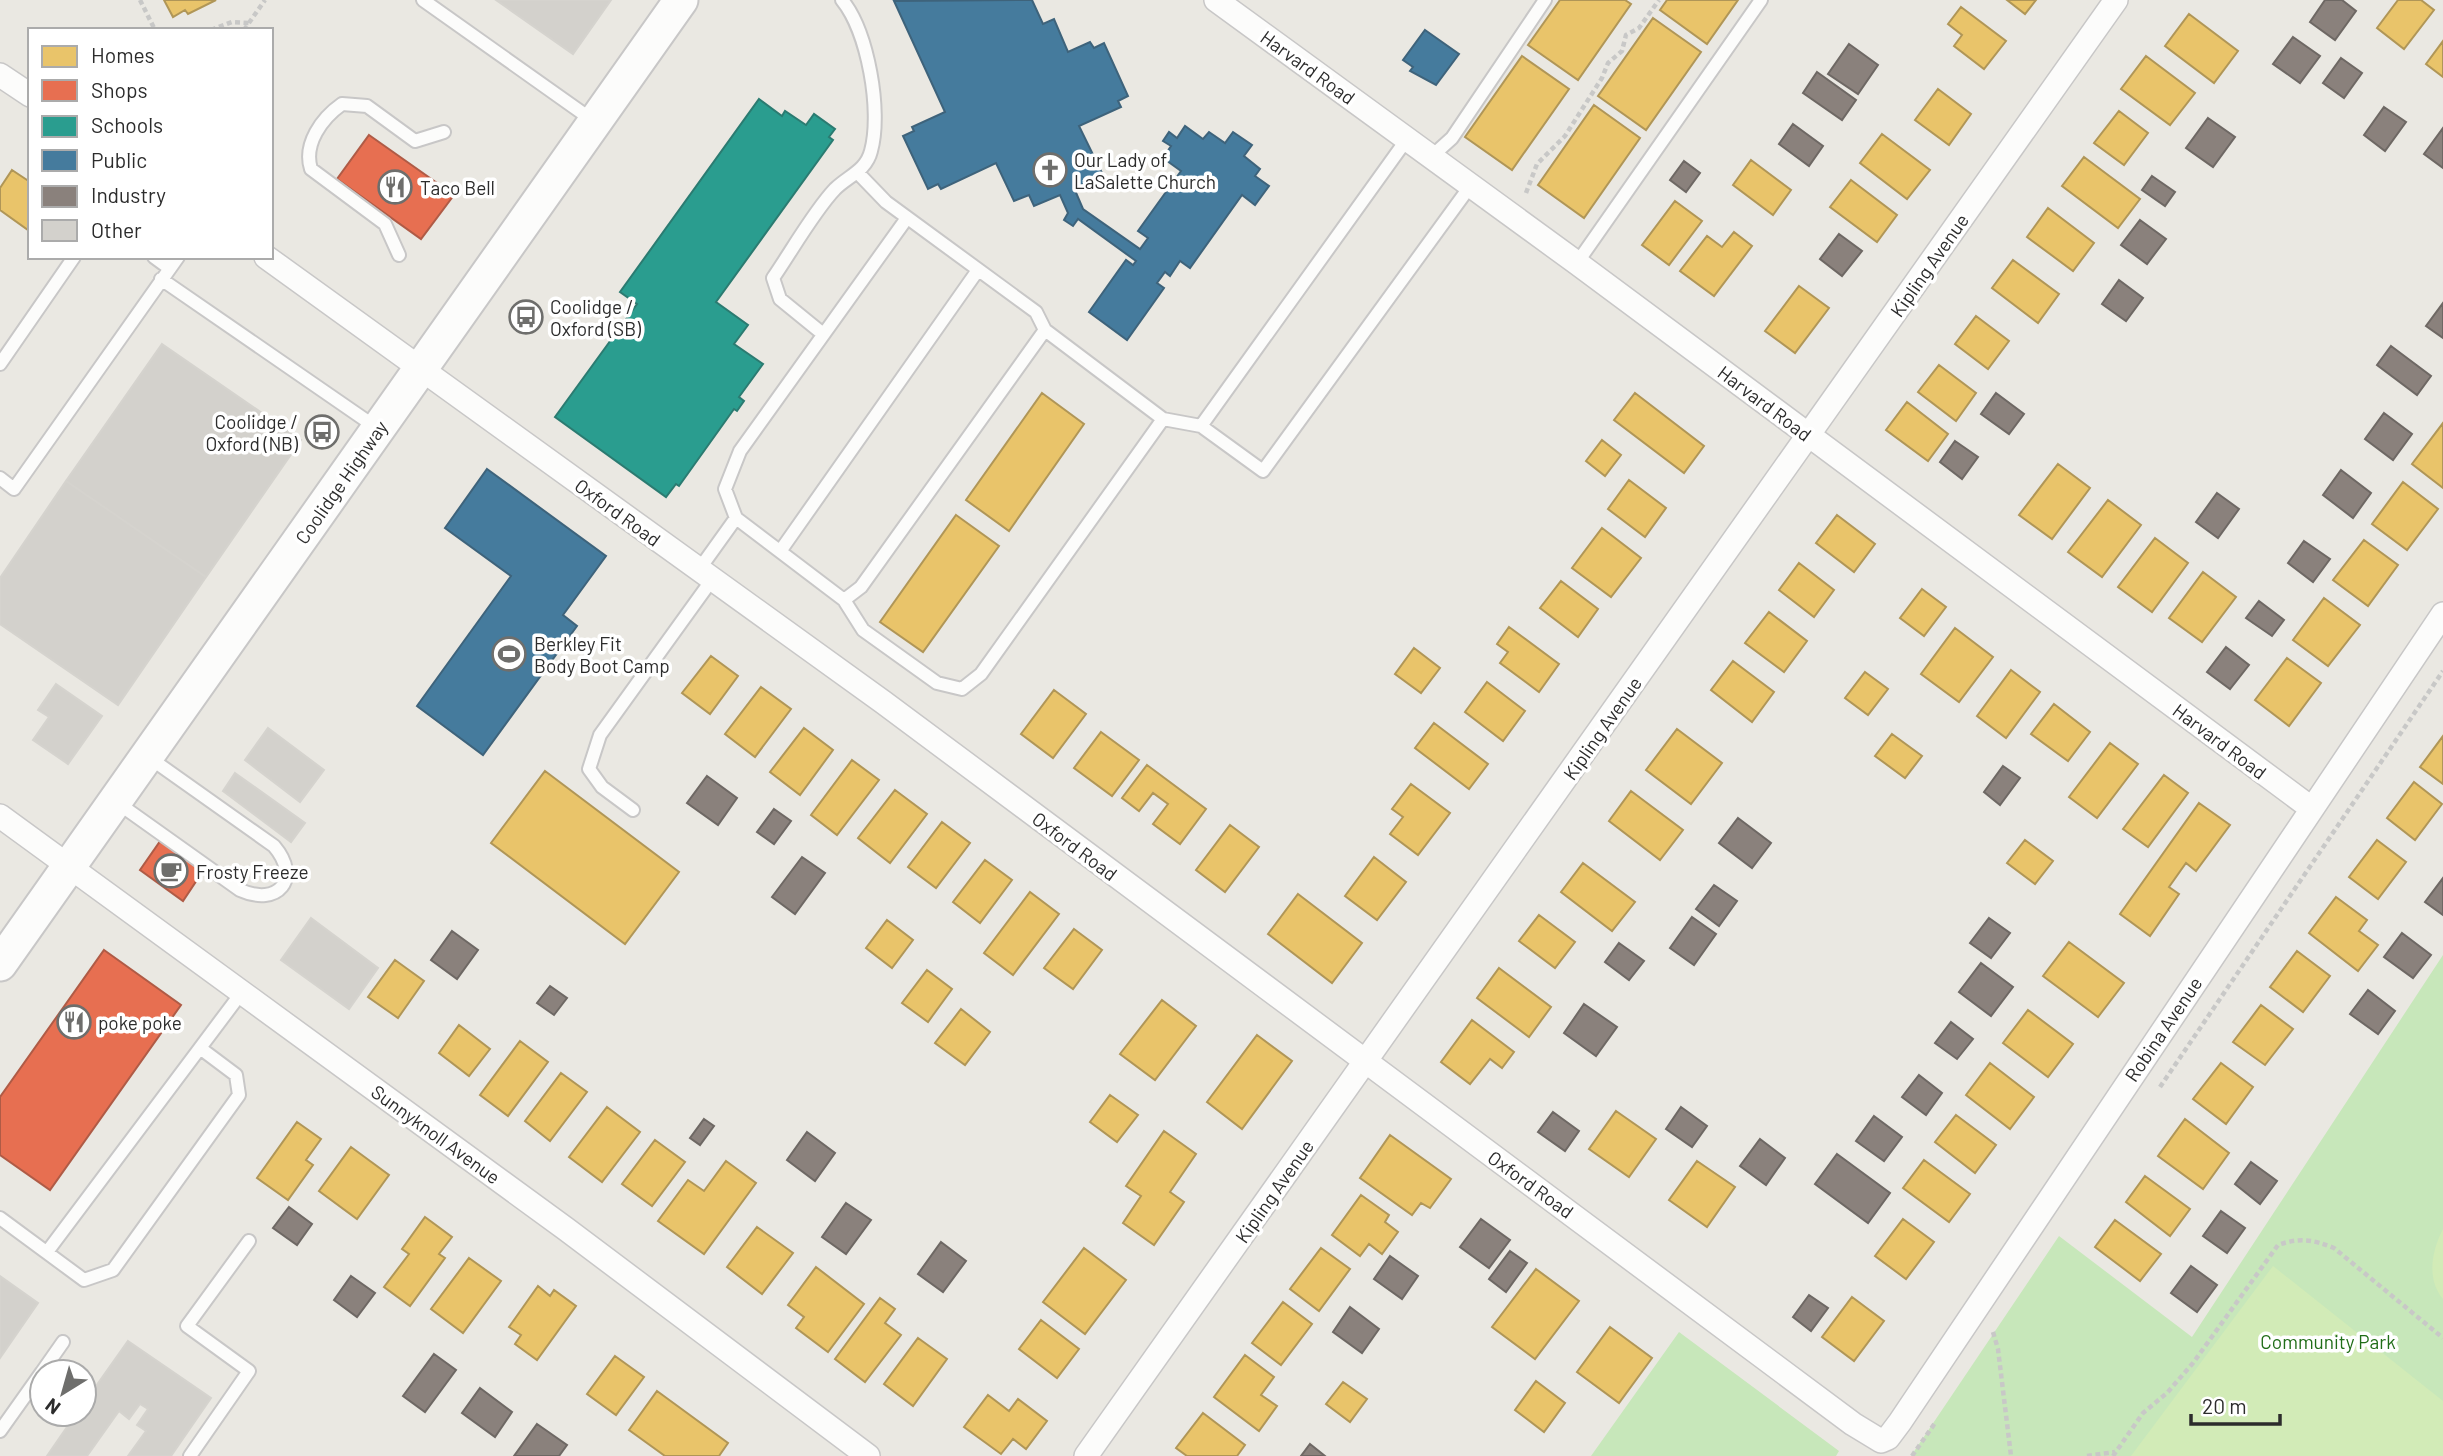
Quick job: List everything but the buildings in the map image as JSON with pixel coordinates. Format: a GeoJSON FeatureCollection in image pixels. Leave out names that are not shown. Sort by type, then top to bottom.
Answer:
{"type":"FeatureCollection","features":[{"type":"Feature","properties":{"kind":"main road","name":"Coolidge Highway"},"geometry":{"type":"LineString","coordinates":[[0,964],[681,0]]}},
{"type":"Feature","properties":{"kind":"street","name":"Harvard Road"},"geometry":{"type":"LineString","coordinates":[[1216,0],[1577,263],[2311,808]]}},
{"type":"Feature","properties":{"kind":"street","name":"Kipling Avenue"},"geometry":{"type":"LineString","coordinates":[[1086,1456],[2116,0]]}},
{"type":"Feature","properties":{"kind":"street"},"geometry":{"type":"LineString","coordinates":[[0,75],[28,94]]}},
{"type":"Feature","properties":{"kind":"street","name":"Oxford Road"},"geometry":{"type":"LineString","coordinates":[[268,259],[423,368],[705,576],[883,702],[1365,1063],[1853,1424],[1881,1441]]}},
{"type":"Feature","properties":{"kind":"street","name":"Robina Avenue"},"geometry":{"type":"LineString","coordinates":[[1881,1441],[1888,1438],[1900,1422],[2443,614]]}},
{"type":"Feature","properties":{"kind":"street","name":"Sunnyknoll Avenue"},"geometry":{"type":"LineString","coordinates":[[0,816],[868,1456]]}},
{"type":"Feature","properties":{"kind":"lane"},"geometry":{"type":"LineString","coordinates":[[423,0],[595,122]]}},
{"type":"Feature","properties":{"kind":"lane"},"geometry":{"type":"LineString","coordinates":[[823,334],[780,299],[774,278],[835,189],[858,173],[871,152],[874,114],[865,46],[842,0]]}},
{"type":"Feature","properties":{"kind":"lane"},"geometry":{"type":"LineString","coordinates":[[1431,157],[1452,138],[1545,0]]}},
{"type":"Feature","properties":{"kind":"lane"},"geometry":{"type":"LineString","coordinates":[[1577,263],[1761,0]]}},
{"type":"Feature","properties":{"kind":"lane"},"geometry":{"type":"LineString","coordinates":[[399,255],[385,224],[311,169],[307,156],[309,144],[334,110],[342,104],[367,106],[415,141],[444,132]]}},
{"type":"Feature","properties":{"kind":"lane"},"geometry":{"type":"LineString","coordinates":[[1201,426],[1407,139]]}},
{"type":"Feature","properties":{"kind":"lane"},"geometry":{"type":"LineString","coordinates":[[858,173],[886,202],[1036,312],[1045,330],[1163,419],[1201,426],[1263,471],[1471,185]]}},
{"type":"Feature","properties":{"kind":"lane"},"geometry":{"type":"LineString","coordinates":[[907,218],[740,451],[724,489],[736,518],[844,600],[863,630],[937,683],[962,689],[981,674],[1163,419]]}},
{"type":"Feature","properties":{"kind":"lane"},"geometry":{"type":"LineString","coordinates":[[0,364],[73,259]]}},
{"type":"Feature","properties":{"kind":"lane"},"geometry":{"type":"LineString","coordinates":[[155,259],[165,273],[378,429]]}},
{"type":"Feature","properties":{"kind":"lane"},"geometry":{"type":"LineString","coordinates":[[0,478],[14,488],[176,259]]}},
{"type":"Feature","properties":{"kind":"lane"},"geometry":{"type":"LineString","coordinates":[[781,550],[978,270]]}},
{"type":"Feature","properties":{"kind":"lane"},"geometry":{"type":"LineString","coordinates":[[844,600],[861,587],[1045,330]]}},
{"type":"Feature","properties":{"kind":"lane"},"geometry":{"type":"LineString","coordinates":[[633,810],[602,787],[589,769],[593,752],[600,735],[705,576],[736,518]]}},
{"type":"Feature","properties":{"kind":"lane"},"geometry":{"type":"LineString","coordinates":[[115,801],[240,890],[256,897],[272,895],[282,887],[288,874],[286,860],[274,846],[147,756]]}},
{"type":"Feature","properties":{"kind":"lane"},"geometry":{"type":"LineString","coordinates":[[47,1252],[242,992]]}},
{"type":"Feature","properties":{"kind":"lane"},"geometry":{"type":"LineString","coordinates":[[0,1217],[84,1280],[113,1270],[239,1096],[236,1075],[200,1048]]}},
{"type":"Feature","properties":{"kind":"lane"},"geometry":{"type":"LineString","coordinates":[[190,1456],[249,1371],[187,1326],[249,1241]]}},
{"type":"Feature","properties":{"kind":"lane"},"geometry":{"type":"LineString","coordinates":[[52,1358],[63,1342]]}},
{"type":"Feature","properties":{"kind":"lane"},"geometry":{"type":"LineString","coordinates":[[0,1432],[28,1392]]}},
{"type":"Feature","properties":{"kind":"path"},"geometry":{"type":"LineString","coordinates":[[140,0],[154,28]]}},
{"type":"Feature","properties":{"kind":"path"},"geometry":{"type":"LineString","coordinates":[[245,28],[265,0]]}},
{"type":"Feature","properties":{"kind":"path"},"geometry":{"type":"LineString","coordinates":[[1525,193],[1537,164],[1565,136],[1602,78],[1608,63],[1622,51],[1626,35],[1639,28],[1658,0]]}},
{"type":"Feature","properties":{"kind":"path"},"geometry":{"type":"LineString","coordinates":[[216,28],[232,22],[249,23]]}},
{"type":"Feature","properties":{"kind":"path"},"geometry":{"type":"LineString","coordinates":[[2155,1095],[2443,671]]}},
{"type":"Feature","properties":{"kind":"path"},"geometry":{"type":"LineString","coordinates":[[2087,1456],[2115,1454],[2143,1413],[2167,1393],[2193,1363],[2278,1245],[2294,1239],[2314,1240],[2334,1248],[2443,1338]]}},
{"type":"Feature","properties":{"kind":"path"},"geometry":{"type":"LineString","coordinates":[[1986,1342],[2000,1320]]}},
{"type":"Feature","properties":{"kind":"path"},"geometry":{"type":"LineString","coordinates":[[1992,1331],[1998,1349],[2011,1456]]}},
{"type":"Feature","properties":{"kind":"path"},"geometry":{"type":"LineString","coordinates":[[1912,1456],[1938,1418]]}},
{"type":"Feature","properties":{"kind":"green space","name":"Community Park"},"geometry":{"type":"Polygon","coordinates":[[[2443,955],[2443,1456],[1911,1456],[2059,1236],[2192,1337],[2443,955]]]}},
{"type":"Feature","properties":{"kind":"green space"},"geometry":{"type":"Polygon","coordinates":[[[2443,1229],[2443,1299],[2434,1283],[2432,1264],[2443,1229]]]}},
{"type":"Feature","properties":{"kind":"green space"},"geometry":{"type":"Polygon","coordinates":[[[2273,1266],[2443,1401],[2443,1456],[2131,1456],[2273,1266]]]}},
{"type":"Feature","properties":{"kind":"green space"},"geometry":{"type":"Polygon","coordinates":[[[1679,1332],[1839,1451],[1836,1456],[1591,1456],[1679,1332]]]}},
{"type":"Feature","properties":{"kind":"place","name":"Our Lady of LaSalette Church"},"geometry":{"type":"Point","coordinates":[1050,170]}},
{"type":"Feature","properties":{"kind":"place","name":"Taco Bell"},"geometry":{"type":"Point","coordinates":[395,187]}},
{"type":"Feature","properties":{"kind":"place","name":"Coolidge / Oxford (SB)"},"geometry":{"type":"Point","coordinates":[526,317]}},
{"type":"Feature","properties":{"kind":"place","name":"Coolidge / Oxford (NB)"},"geometry":{"type":"Point","coordinates":[322,432]}},
{"type":"Feature","properties":{"kind":"place","name":"Berkley Fit Body Boot Camp"},"geometry":{"type":"Point","coordinates":[509,654]}},
{"type":"Feature","properties":{"kind":"place","name":"Frosty Freeze"},"geometry":{"type":"Point","coordinates":[171,871]}},
{"type":"Feature","properties":{"kind":"place","name":"poke poke"},"geometry":{"type":"Point","coordinates":[74,1022]}}]}
